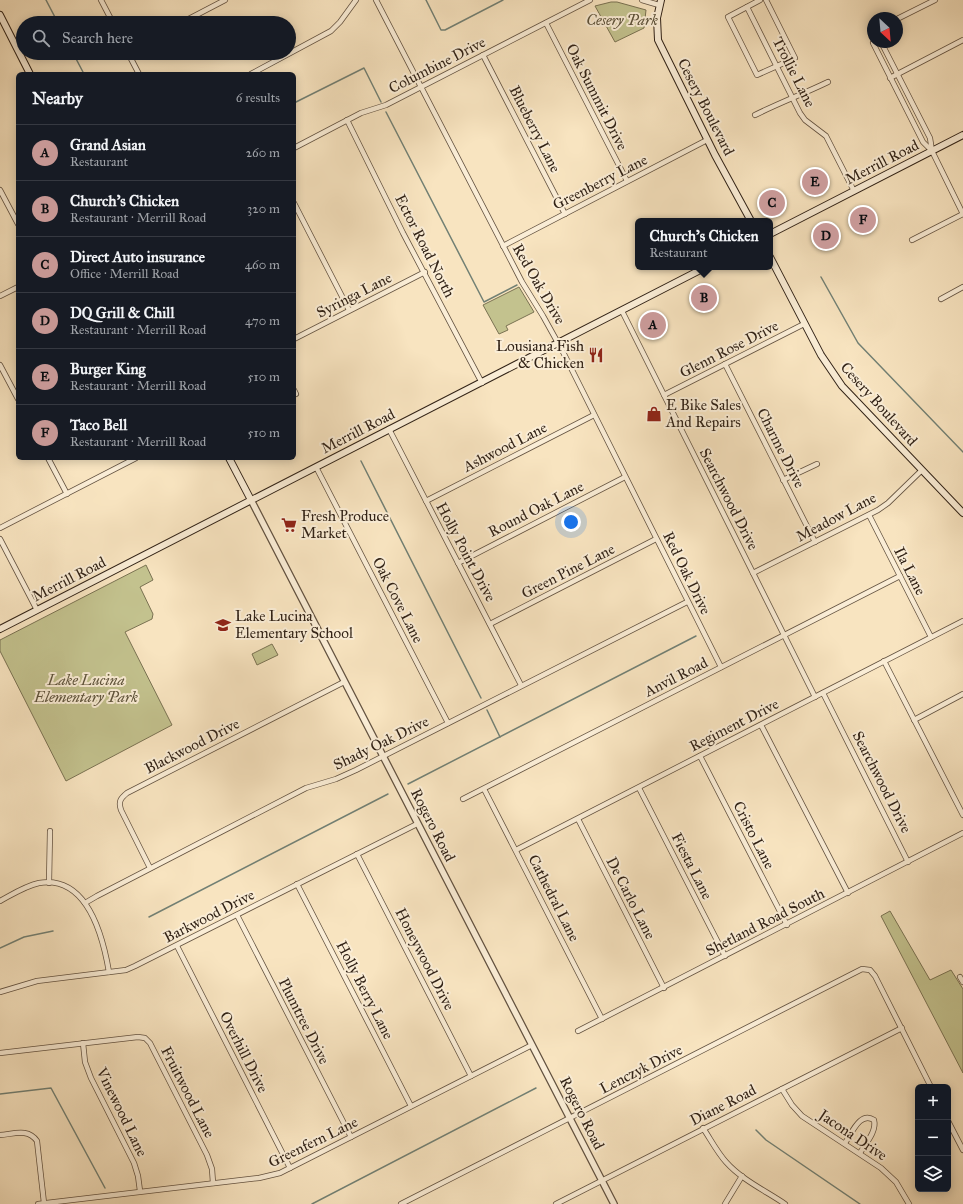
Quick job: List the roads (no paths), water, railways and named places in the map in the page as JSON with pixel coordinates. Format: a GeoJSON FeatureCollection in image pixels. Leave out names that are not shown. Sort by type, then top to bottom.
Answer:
{"type":"FeatureCollection","features":[{"type":"Feature","properties":{"kind":"main road","name":"Cesery Boulevard"},"geometry":{"type":"LineString","coordinates":[[660,3],[656,18],[658,40],[708,140],[749,218]]}},
{"type":"Feature","properties":{"kind":"main road"},"geometry":{"type":"LineString","coordinates":[[0,15],[2,25],[16,50]]}},
{"type":"Feature","properties":{"kind":"main road"},"geometry":{"type":"LineString","coordinates":[[22,60],[29,72]]}},
{"type":"Feature","properties":{"kind":"main road","name":"Merrill Road"},"geometry":{"type":"LineString","coordinates":[[773,232],[963,135]]}},
{"type":"Feature","properties":{"kind":"main road","name":"Cesery Boulevard"},"geometry":{"type":"LineString","coordinates":[[773,263],[821,355],[842,386],[963,514]]}},
{"type":"Feature","properties":{"kind":"main road","name":"Merrill Road"},"geometry":{"type":"LineString","coordinates":[[0,629],[700,270]]}},
{"type":"Feature","properties":{"kind":"main road","name":"Rogero Road"},"geometry":{"type":"LineString","coordinates":[[230,460],[251,500]]}},
{"type":"Feature","properties":{"kind":"street"},"geometry":{"type":"LineString","coordinates":[[101,0],[109,16]]}},
{"type":"Feature","properties":{"kind":"street"},"geometry":{"type":"LineString","coordinates":[[194,16],[225,0]]}},
{"type":"Feature","properties":{"kind":"street"},"geometry":{"type":"LineString","coordinates":[[296,50],[331,31],[340,22],[356,0]]}},
{"type":"Feature","properties":{"kind":"street","name":"Red Oak Drive"},"geometry":{"type":"LineString","coordinates":[[376,0],[522,282],[558,343],[720,668]]}},
{"type":"Feature","properties":{"kind":"street","name":"Columbine Drive"},"geometry":{"type":"LineString","coordinates":[[296,147],[360,113],[386,105],[421,88],[590,0]]}},
{"type":"Feature","properties":{"kind":"street"},"geometry":{"type":"LineString","coordinates":[[642,0],[660,3]]}},
{"type":"Feature","properties":{"kind":"street"},"geometry":{"type":"LineString","coordinates":[[760,0],[728,17],[757,75],[795,58],[766,0]]}},
{"type":"Feature","properties":{"kind":"street"},"geometry":{"type":"LineString","coordinates":[[903,16],[935,0]]}},
{"type":"Feature","properties":{"kind":"street","name":"Trollie Lane"},"geometry":{"type":"LineString","coordinates":[[747,7],[800,113],[805,120],[826,136],[854,191]]}},
{"type":"Feature","properties":{"kind":"street","name":"Oak Summit Drive"},"geometry":{"type":"LineString","coordinates":[[546,23],[628,181]]}},
{"type":"Feature","properties":{"kind":"street"},"geometry":{"type":"LineString","coordinates":[[890,78],[963,40]]}},
{"type":"Feature","properties":{"kind":"street"},"geometry":{"type":"LineString","coordinates":[[875,48],[923,142],[932,151]]}},
{"type":"Feature","properties":{"kind":"street"},"geometry":{"type":"LineString","coordinates":[[884,48],[930,138],[932,151],[963,214],[912,240]]}},
{"type":"Feature","properties":{"kind":"street","name":"Blueberry Lane"},"geometry":{"type":"LineString","coordinates":[[484,56],[565,214]]}},
{"type":"Feature","properties":{"kind":"street"},"geometry":{"type":"LineString","coordinates":[[132,60],[138,72]]}},
{"type":"Feature","properties":{"kind":"street"},"geometry":{"type":"LineString","coordinates":[[255,72],[277,60]]}},
{"type":"Feature","properties":{"kind":"street"},"geometry":{"type":"LineString","coordinates":[[755,115],[789,98],[798,96],[828,82]]}},
{"type":"Feature","properties":{"kind":"street","name":"Ector Road North"},"geometry":{"type":"LineString","coordinates":[[347,120],[403,233],[425,272],[482,383]]}},
{"type":"Feature","properties":{"kind":"street","name":"Greenberry Lane"},"geometry":{"type":"LineString","coordinates":[[504,246],[708,140]]}},
{"type":"Feature","properties":{"kind":"street"},"geometry":{"type":"LineString","coordinates":[[0,190],[16,220]]}},
{"type":"Feature","properties":{"kind":"street"},"geometry":{"type":"LineString","coordinates":[[296,207],[349,310]]}},
{"type":"Feature","properties":{"kind":"street","name":"Syringa Lane"},"geometry":{"type":"LineString","coordinates":[[296,338],[425,272]]}},
{"type":"Feature","properties":{"kind":"street"},"geometry":{"type":"LineString","coordinates":[[941,299],[963,287]]}},
{"type":"Feature","properties":{"kind":"street"},"geometry":{"type":"LineString","coordinates":[[0,296],[16,288]]}},
{"type":"Feature","properties":{"kind":"street","name":"Searchwood Drive"},"geometry":{"type":"LineString","coordinates":[[622,311],[815,697]]}},
{"type":"Feature","properties":{"kind":"street","name":"Glenn Rose Drive"},"geometry":{"type":"LineString","coordinates":[[664,395],[804,324]]}},
{"type":"Feature","properties":{"kind":"street","name":"Charme Drive"},"geometry":{"type":"LineString","coordinates":[[725,364],[814,542]]}},
{"type":"Feature","properties":{"kind":"street"},"geometry":{"type":"LineString","coordinates":[[0,365],[16,395]]}},
{"type":"Feature","properties":{"kind":"street","name":"Ashwood Lane"},"geometry":{"type":"LineString","coordinates":[[426,501],[594,415]]}},
{"type":"Feature","properties":{"kind":"street","name":"Holly Point Drive"},"geometry":{"type":"LineString","coordinates":[[389,429],[521,685]]}},
{"type":"Feature","properties":{"kind":"street"},"geometry":{"type":"LineString","coordinates":[[49,460],[67,494]]}},
{"type":"Feature","properties":{"kind":"street"},"geometry":{"type":"LineString","coordinates":[[0,528],[132,460]]}},
{"type":"Feature","properties":{"kind":"street"},"geometry":{"type":"LineString","coordinates":[[783,480],[817,464]]}},
{"type":"Feature","properties":{"kind":"street","name":"Oak Cove Lane"},"geometry":{"type":"LineString","coordinates":[[316,467],[448,723]]}},
{"type":"Feature","properties":{"kind":"street","name":"Meadow Lane"},"geometry":{"type":"LineString","coordinates":[[753,573],[869,515],[888,503],[922,470]]}},
{"type":"Feature","properties":{"kind":"street","name":"Round Oak Lane"},"geometry":{"type":"LineString","coordinates":[[458,563],[625,477]]}},
{"type":"Feature","properties":{"kind":"street","name":"Rogero Road"},"geometry":{"type":"LineString","coordinates":[[251,500],[614,1204]]}},
{"type":"Feature","properties":{"kind":"street","name":"Ila Lane"},"geometry":{"type":"LineString","coordinates":[[869,515],[930,637]]}},
{"type":"Feature","properties":{"kind":"street"},"geometry":{"type":"LineString","coordinates":[[0,539],[37,610]]}},
{"type":"Feature","properties":{"kind":"street","name":"Green Pine Lane"},"geometry":{"type":"LineString","coordinates":[[490,624],[656,539]]}},
{"type":"Feature","properties":{"kind":"street","name":"Anvil Road"},"geometry":{"type":"LineString","coordinates":[[463,799],[900,576]]}},
{"type":"Feature","properties":{"kind":"street","name":"Shady Oak Drive"},"geometry":{"type":"LineString","coordinates":[[85,903],[306,788],[336,779],[383,757],[521,685],[687,602]]}},
{"type":"Feature","properties":{"kind":"street","name":"Regiment Drive"},"geometry":{"type":"LineString","coordinates":[[516,850],[963,621]]}},
{"type":"Feature","properties":{"kind":"street"},"geometry":{"type":"LineString","coordinates":[[884,661],[963,815]]}},
{"type":"Feature","properties":{"kind":"street","name":"Blackwood Drive"},"geometry":{"type":"LineString","coordinates":[[150,868],[121,810],[119,803],[121,798],[127,793],[344,682]]}},
{"type":"Feature","properties":{"kind":"street","name":"Searchwood Drive"},"geometry":{"type":"LineString","coordinates":[[823,693],[908,862]]}},
{"type":"Feature","properties":{"kind":"street"},"geometry":{"type":"LineString","coordinates":[[914,720],[963,694]]}},
{"type":"Feature","properties":{"kind":"street"},"geometry":{"type":"LineString","coordinates":[[761,725],[848,893]]}},
{"type":"Feature","properties":{"kind":"street","name":"Cristo Lane"},"geometry":{"type":"LineString","coordinates":[[700,756],[787,924]]}},
{"type":"Feature","properties":{"kind":"street","name":"Fiesta Lane"},"geometry":{"type":"LineString","coordinates":[[639,788],[725,956]]}},
{"type":"Feature","properties":{"kind":"street","name":"Cathedral Lane"},"geometry":{"type":"LineString","coordinates":[[484,789],[602,1019]]}},
{"type":"Feature","properties":{"kind":"street","name":"De Carlo Lane"},"geometry":{"type":"LineString","coordinates":[[578,819],[664,988]]}},
{"type":"Feature","properties":{"kind":"street","name":"Barkwood Drive"},"geometry":{"type":"LineString","coordinates":[[0,992],[37,981],[126,970],[237,916],[417,824]]}},
{"type":"Feature","properties":{"kind":"street"},"geometry":{"type":"LineString","coordinates":[[48,883],[50,831]]}},
{"type":"Feature","properties":{"kind":"street","name":"Shetland Road South"},"geometry":{"type":"LineString","coordinates":[[578,1031],[963,833]]}},
{"type":"Feature","properties":{"kind":"street","name":"Honeywood Drive"},"geometry":{"type":"LineString","coordinates":[[358,854],[471,1076]]}},
{"type":"Feature","properties":{"kind":"street"},"geometry":{"type":"LineString","coordinates":[[0,900],[28,887],[48,883],[59,884],[71,890],[85,903],[101,934],[109,972]]}},
{"type":"Feature","properties":{"kind":"street","name":"Holly Berry Lane"},"geometry":{"type":"LineString","coordinates":[[297,884],[411,1106]]}},
{"type":"Feature","properties":{"kind":"street","name":"Plumtree Drive"},"geometry":{"type":"LineString","coordinates":[[237,916],[351,1137]]}},
{"type":"Feature","properties":{"kind":"street","name":"Overhill Drive"},"geometry":{"type":"LineString","coordinates":[[177,946],[290,1168]]}},
{"type":"Feature","properties":{"kind":"street","name":"Lenczyk Drive"},"geometry":{"type":"LineString","coordinates":[[402,1204],[862,969],[870,970],[875,976],[902,1028]]}},
{"type":"Feature","properties":{"kind":"street"},"geometry":{"type":"LineString","coordinates":[[902,1028],[930,1084]]}},
{"type":"Feature","properties":{"kind":"street","name":"Diane Road"},"geometry":{"type":"LineString","coordinates":[[556,1204],[902,1028]]}},
{"type":"Feature","properties":{"kind":"street","name":"Fruitwood Lane"},"geometry":{"type":"LineString","coordinates":[[0,1053],[138,1037],[145,1038],[150,1043],[207,1155],[212,1169],[213,1183]]}},
{"type":"Feature","properties":{"kind":"street","name":"Vinewood Lane"},"geometry":{"type":"LineString","coordinates":[[83,1043],[85,1062],[91,1078],[134,1163],[140,1191]]}},
{"type":"Feature","properties":{"kind":"street","name":"Greenfern Lane"},"geometry":{"type":"LineString","coordinates":[[38,1204],[270,1176],[290,1168],[532,1045]]}},
{"type":"Feature","properties":{"kind":"street","name":"Jacona Drive"},"geometry":{"type":"LineString","coordinates":[[782,1089],[792,1105],[802,1116],[882,1168],[896,1182],[909,1204]]}},
{"type":"Feature","properties":{"kind":"street"},"geometry":{"type":"LineString","coordinates":[[845,1143],[864,1117],[869,1117],[874,1120],[875,1124],[873,1130],[860,1153]]}},
{"type":"Feature","properties":{"kind":"street"},"geometry":{"type":"LineString","coordinates":[[951,1126],[963,1150]]}},
{"type":"Feature","properties":{"kind":"street"},"geometry":{"type":"LineString","coordinates":[[704,1128],[717,1151],[727,1163],[742,1176],[785,1204]]}},
{"type":"Feature","properties":{"kind":"street"},"geometry":{"type":"LineString","coordinates":[[0,1135],[27,1132],[33,1135],[37,1141],[44,1203]]}},
{"type":"Feature","properties":{"kind":"street"},"geometry":{"type":"LineString","coordinates":[[724,1204],[742,1176]]}},
{"type":"Feature","properties":{"kind":"waterway"},"geometry":{"type":"LineString","coordinates":[[46,0],[54,16]]}},
{"type":"Feature","properties":{"kind":"waterway"},"geometry":{"type":"LineString","coordinates":[[426,0],[441,30],[445,30],[503,0]]}},
{"type":"Feature","properties":{"kind":"waterway"},"geometry":{"type":"LineString","coordinates":[[77,60],[83,72]]}},
{"type":"Feature","properties":{"kind":"waterway"},"geometry":{"type":"LineString","coordinates":[[296,102],[364,68],[381,102]]}},
{"type":"Feature","properties":{"kind":"waterway"},"geometry":{"type":"LineString","coordinates":[[386,112],[484,302],[517,285]]}},
{"type":"Feature","properties":{"kind":"waterway"},"geometry":{"type":"LineString","coordinates":[[821,277],[858,343],[963,452]]}},
{"type":"Feature","properties":{"kind":"waterway"},"geometry":{"type":"LineString","coordinates":[[361,461],[481,698]]}},
{"type":"Feature","properties":{"kind":"waterway"},"geometry":{"type":"LineString","coordinates":[[408,784],[696,636]]}},
{"type":"Feature","properties":{"kind":"waterway"},"geometry":{"type":"LineString","coordinates":[[487,710],[500,737]]}},
{"type":"Feature","properties":{"kind":"waterway"},"geometry":{"type":"LineString","coordinates":[[149,917],[388,794]]}},
{"type":"Feature","properties":{"kind":"waterway"},"geometry":{"type":"LineString","coordinates":[[0,948],[24,937],[53,931]]}},
{"type":"Feature","properties":{"kind":"waterway"},"geometry":{"type":"LineString","coordinates":[[0,1094],[51,1088],[105,1188]]}},
{"type":"Feature","properties":{"kind":"waterway"},"geometry":{"type":"LineString","coordinates":[[312,1204],[536,1088]]}},
{"type":"Feature","properties":{"kind":"waterway"},"geometry":{"type":"LineString","coordinates":[[756,1130],[766,1140],[860,1204]]}},
{"type":"Feature","properties":{"kind":"place","name":"Burger King"},"geometry":{"type":"Point","coordinates":[815,182]}},
{"type":"Feature","properties":{"kind":"place","name":"Direct Auto insurance"},"geometry":{"type":"Point","coordinates":[772,203]}},
{"type":"Feature","properties":{"kind":"place","name":"Taco Bell"},"geometry":{"type":"Point","coordinates":[863,220]}},
{"type":"Feature","properties":{"kind":"place","name":"DQ Grill & Chill"},"geometry":{"type":"Point","coordinates":[826,236]}},
{"type":"Feature","properties":{"kind":"place","name":"Church's Chicken"},"geometry":{"type":"Point","coordinates":[704,298]}},
{"type":"Feature","properties":{"kind":"place","name":"Grand Asian"},"geometry":{"type":"Point","coordinates":[653,325]}},
{"type":"Feature","properties":{"kind":"place","name":"Lousiana Fish & Chicken"},"geometry":{"type":"Point","coordinates":[596,355]}},
{"type":"Feature","properties":{"kind":"place","name":"E Bike Sales And Repairs"},"geometry":{"type":"Point","coordinates":[654,414]}},
{"type":"Feature","properties":{"kind":"place","name":"Fresh Produce Market"},"geometry":{"type":"Point","coordinates":[289,525]}},
{"type":"Feature","properties":{"kind":"place","name":"Lake Lucina Elementary School"},"geometry":{"type":"Point","coordinates":[223,625]}},
{"type":"Feature","properties":{"kind":"park label","name":"Cesery Park"},"geometry":{"type":"Point","coordinates":[622,20]}},
{"type":"Feature","properties":{"kind":"park label","name":"Lake Lucina Elementary Park"},"geometry":{"type":"Point","coordinates":[86,688]}}]}
